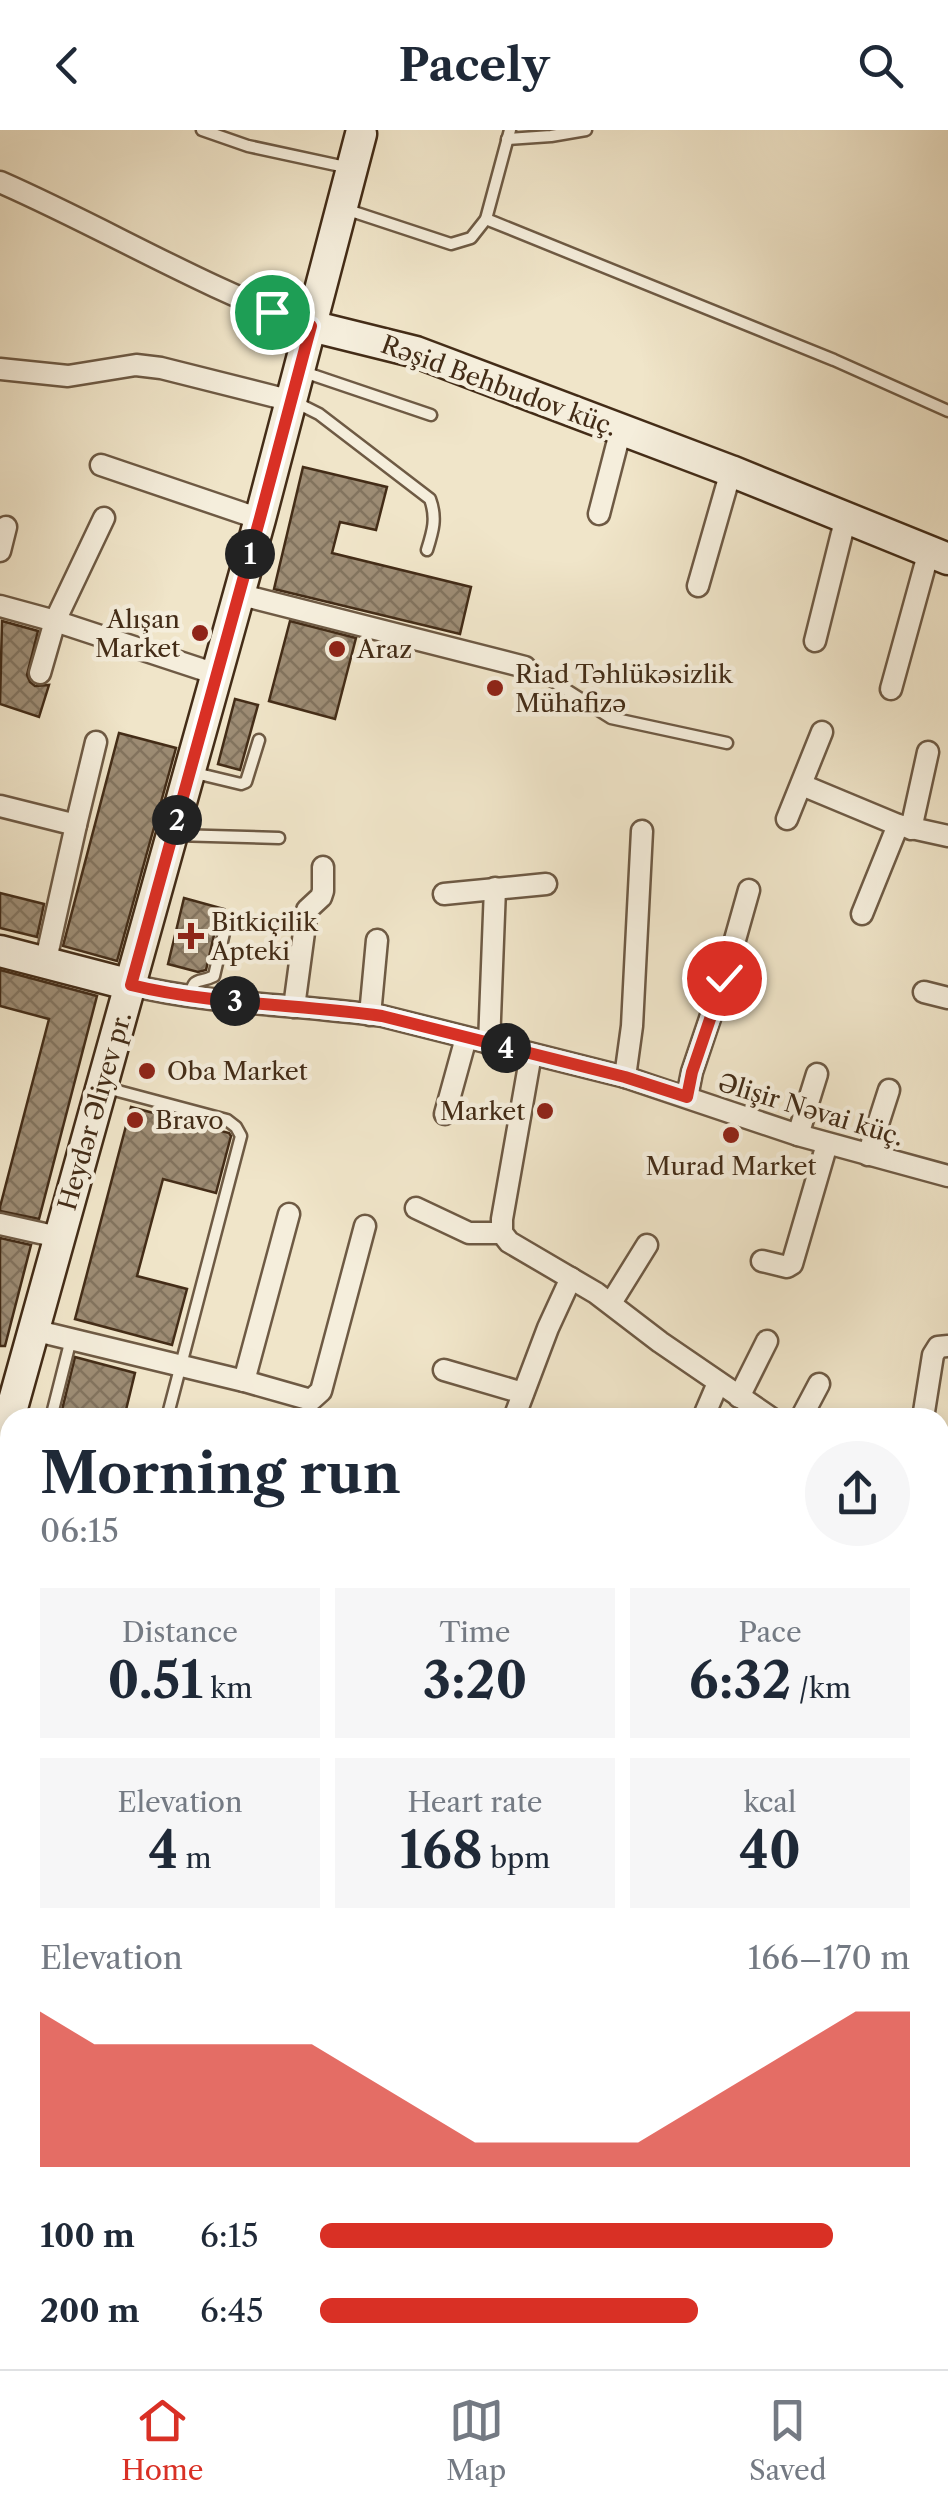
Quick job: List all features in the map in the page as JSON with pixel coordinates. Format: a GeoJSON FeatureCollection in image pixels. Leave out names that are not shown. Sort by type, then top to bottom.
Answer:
{"type":"FeatureCollection","features":[{"type":"Feature","properties":{"kind":"main road","name":"Heydər Əliyev pr."},"geometry":{"type":"LineString","coordinates":[[12,1408],[292,401],[359,131]]}},
{"type":"Feature","properties":{"kind":"main road","name":"Rəşid Behbudov küç."},"geometry":{"type":"LineString","coordinates":[[311,326],[416,352],[731,471],[938,555]]}},
{"type":"Feature","properties":{"kind":"main road"},"geometry":{"type":"LineString","coordinates":[[0,951],[131,985]]}},
{"type":"Feature","properties":{"kind":"street","name":"Rəşid Behbudov küç."},"geometry":{"type":"LineString","coordinates":[[0,182],[219,290],[311,326]]}},
{"type":"Feature","properties":{"kind":"street"},"geometry":{"type":"LineString","coordinates":[[0,368],[68,376],[136,365],[292,401]]}},
{"type":"Feature","properties":{"kind":"street"},"geometry":{"type":"LineString","coordinates":[[599,514],[621,429]]}},
{"type":"Feature","properties":{"kind":"street"},"geometry":{"type":"LineString","coordinates":[[101,465],[260,518]]}},
{"type":"Feature","properties":{"kind":"street"},"geometry":{"type":"LineString","coordinates":[[698,586],[731,471]]}},
{"type":"Feature","properties":{"kind":"street"},"geometry":{"type":"LineString","coordinates":[[816,641],[846,516]]}},
{"type":"Feature","properties":{"kind":"street"},"geometry":{"type":"LineString","coordinates":[[40,673],[55,621],[104,518]]}},
{"type":"Feature","properties":{"kind":"street"},"geometry":{"type":"LineString","coordinates":[[0,551],[6,527]]}},
{"type":"Feature","properties":{"kind":"street"},"geometry":{"type":"LineString","coordinates":[[891,689],[938,555]]}},
{"type":"Feature","properties":{"kind":"street"},"geometry":{"type":"LineString","coordinates":[[238,594],[524,667]]}},
{"type":"Feature","properties":{"kind":"street"},"geometry":{"type":"LineString","coordinates":[[0,606],[216,674]]}},
{"type":"Feature","properties":{"kind":"street"},"geometry":{"type":"LineString","coordinates":[[787,820],[822,732]]}},
{"type":"Feature","properties":{"kind":"street"},"geometry":{"type":"LineString","coordinates":[[45,964],[96,742]]}},
{"type":"Feature","properties":{"kind":"street"},"geometry":{"type":"LineString","coordinates":[[862,914],[904,827],[928,752]]}},
{"type":"Feature","properties":{"kind":"street"},"geometry":{"type":"LineString","coordinates":[[802,785],[904,827],[948,836]]}},
{"type":"Feature","properties":{"kind":"street"},"geometry":{"type":"LineString","coordinates":[[0,806],[76,825]]}},
{"type":"Feature","properties":{"kind":"street"},"geometry":{"type":"LineString","coordinates":[[625,1077],[632,1026],[642,830]]}},
{"type":"Feature","properties":{"kind":"street"},"geometry":{"type":"LineString","coordinates":[[294,1007],[307,910],[323,890],[323,867]]}},
{"type":"Feature","properties":{"kind":"street"},"geometry":{"type":"LineString","coordinates":[[444,894],[546,884]]}},
{"type":"Feature","properties":{"kind":"street"},"geometry":{"type":"LineString","coordinates":[[489,1044],[496,888]]}},
{"type":"Feature","properties":{"kind":"street"},"geometry":{"type":"LineString","coordinates":[[687,1097],[749,890]]}},
{"type":"Feature","properties":{"kind":"street"},"geometry":{"type":"LineString","coordinates":[[370,1015],[376,940]]}},
{"type":"Feature","properties":{"kind":"street","name":"Əlişir Nəvai küç."},"geometry":{"type":"LineString","coordinates":[[131,985],[190,997],[370,1015],[625,1077],[798,1136],[948,1174]]}},
{"type":"Feature","properties":{"kind":"street"},"geometry":{"type":"LineString","coordinates":[[924,992],[948,998]]}},
{"type":"Feature","properties":{"kind":"street"},"geometry":{"type":"LineString","coordinates":[[445,1114],[466,1038]]}},
{"type":"Feature","properties":{"kind":"street"},"geometry":{"type":"LineString","coordinates":[[531,1054],[502,1233],[515,1247],[611,1303],[756,1408]]}},
{"type":"Feature","properties":{"kind":"street"},"geometry":{"type":"LineString","coordinates":[[798,1136],[817,1074]]}},
{"type":"Feature","properties":{"kind":"street"},"geometry":{"type":"LineString","coordinates":[[868,1155],[888,1090]]}},
{"type":"Feature","properties":{"kind":"street"},"geometry":{"type":"LineString","coordinates":[[762,1261],[786,1267],[792,1264],[827,1144]]}},
{"type":"Feature","properties":{"kind":"street"},"geometry":{"type":"LineString","coordinates":[[416,1208],[469,1233],[502,1233]]}},
{"type":"Feature","properties":{"kind":"street"},"geometry":{"type":"LineString","coordinates":[[244,1382],[289,1214]]}},
{"type":"Feature","properties":{"kind":"street"},"geometry":{"type":"LineString","coordinates":[[0,1224],[58,1237]]}},
{"type":"Feature","properties":{"kind":"street"},"geometry":{"type":"LineString","coordinates":[[33,1330],[311,1400],[320,1391],[365,1226]]}},
{"type":"Feature","properties":{"kind":"street"},"geometry":{"type":"LineString","coordinates":[[611,1303],[647,1246]]}},
{"type":"Feature","properties":{"kind":"street"},"geometry":{"type":"LineString","coordinates":[[518,1408],[571,1278]]}},
{"type":"Feature","properties":{"kind":"street"},"geometry":{"type":"LineString","coordinates":[[740,1397],[768,1341]]}},
{"type":"Feature","properties":{"kind":"street"},"geometry":{"type":"LineString","coordinates":[[925,1408],[933,1355],[938,1348],[948,1346]]}},
{"type":"Feature","properties":{"kind":"street"},"geometry":{"type":"LineString","coordinates":[[444,1370],[523,1393]]}},
{"type":"Feature","properties":{"kind":"street"},"geometry":{"type":"LineString","coordinates":[[707,1408],[718,1383]]}},
{"type":"Feature","properties":{"kind":"street"},"geometry":{"type":"LineString","coordinates":[[806,1408],[819,1384]]}},
{"type":"Feature","properties":{"kind":"lane"},"geometry":{"type":"LineString","coordinates":[[202,130],[248,146],[351,168]]}},
{"type":"Feature","properties":{"kind":"lane"},"geometry":{"type":"LineString","coordinates":[[340,208],[451,244],[470,238],[486,219],[508,135],[551,136],[586,130]]}},
{"type":"Feature","properties":{"kind":"lane"},"geometry":{"type":"LineString","coordinates":[[486,219],[834,360],[948,411]]}},
{"type":"Feature","properties":{"kind":"lane"},"geometry":{"type":"LineString","coordinates":[[300,370],[431,414]]}},
{"type":"Feature","properties":{"kind":"lane"},"geometry":{"type":"LineString","coordinates":[[292,401],[319,414],[430,498],[434,528],[427,550]]}},
{"type":"Feature","properties":{"kind":"lane"},"geometry":{"type":"LineString","coordinates":[[524,667],[610,718],[727,743]]}},
{"type":"Feature","properties":{"kind":"lane"},"geometry":{"type":"LineString","coordinates":[[190,772],[240,784],[246,782],[259,740]]}},
{"type":"Feature","properties":{"kind":"lane"},"geometry":{"type":"LineString","coordinates":[[173,835],[280,838]]}},
{"type":"Feature","properties":{"kind":"lane"},"geometry":{"type":"LineString","coordinates":[[190,997],[192,984],[214,976],[227,920]]}},
{"type":"Feature","properties":{"kind":"lane"},"geometry":{"type":"LineString","coordinates":[[102,1087],[226,1120],[240,1136],[169,1408]]}},
{"type":"Feature","properties":{"kind":"lane"},"geometry":{"type":"LineString","coordinates":[[54,1408],[71,1339]]}},
{"type":"Feature","properties":{"kind":"building"},"geometry":{"type":"Polygon","coordinates":[[[303,467],[387,487],[376,530],[340,522],[332,553],[471,587],[460,634],[274,589],[303,467]]]}},
{"type":"Feature","properties":{"kind":"building"},"geometry":{"type":"Polygon","coordinates":[[[2,621],[38,631],[27,675],[35,686],[49,685],[39,717],[0,704],[2,621]]]}},
{"type":"Feature","properties":{"kind":"building"},"geometry":{"type":"Polygon","coordinates":[[[290,621],[356,638],[335,719],[269,701],[290,621]]]}},
{"type":"Feature","properties":{"kind":"building"},"geometry":{"type":"Polygon","coordinates":[[[235,699],[258,705],[240,770],[218,764],[235,699]]]}},
{"type":"Feature","properties":{"kind":"building"},"geometry":{"type":"Polygon","coordinates":[[[119,733],[176,748],[117,961],[63,946],[119,733]]]}},
{"type":"Feature","properties":{"kind":"building"},"geometry":{"type":"Polygon","coordinates":[[[0,893],[44,904],[37,937],[0,928],[0,893]]]}},
{"type":"Feature","properties":{"kind":"building"},"geometry":{"type":"Polygon","coordinates":[[[184,898],[224,909],[218,918],[206,970],[198,972],[168,964],[184,898]]]}},
{"type":"Feature","properties":{"kind":"building"},"geometry":{"type":"Polygon","coordinates":[[[0,970],[97,996],[39,1219],[0,1211],[0,1207],[49,1019],[0,1006],[0,970]]]}},
{"type":"Feature","properties":{"kind":"building"},"geometry":{"type":"Polygon","coordinates":[[[131,1107],[231,1136],[216,1193],[163,1179],[137,1276],[187,1289],[172,1345],[75,1319],[131,1107]]]}},
{"type":"Feature","properties":{"kind":"building"},"geometry":{"type":"Polygon","coordinates":[[[0,1238],[31,1245],[5,1346],[0,1346],[0,1238]]]}},
{"type":"Feature","properties":{"kind":"building"},"geometry":{"type":"Polygon","coordinates":[[[75,1357],[135,1373],[126,1408],[62,1408],[75,1357]]]}},
{"type":"Feature","properties":{"kind":"place","name":"Alışan Market"},"geometry":{"type":"Point","coordinates":[200,633]}},
{"type":"Feature","properties":{"kind":"place","name":"Araz"},"geometry":{"type":"Point","coordinates":[337,649]}},
{"type":"Feature","properties":{"kind":"place","name":"Riad Təhlükəsizlik Mühafizə"},"geometry":{"type":"Point","coordinates":[495,688]}},
{"type":"Feature","properties":{"kind":"place","name":"Bitkiçilik Apteki"},"geometry":{"type":"Point","coordinates":[191,936]}},
{"type":"Feature","properties":{"kind":"place","name":"Oba Market"},"geometry":{"type":"Point","coordinates":[147,1071]}},
{"type":"Feature","properties":{"kind":"place","name":"Market"},"geometry":{"type":"Point","coordinates":[545,1111]}},
{"type":"Feature","properties":{"kind":"place","name":"Bravo"},"geometry":{"type":"Point","coordinates":[135,1120]}},
{"type":"Feature","properties":{"kind":"place","name":"Murad Market"},"geometry":{"type":"Point","coordinates":[731,1135]}},
{"type":"Feature","properties":{"kind":"route"},"geometry":{"type":"LineString","coordinates":[[272,312],[311,326],[131,985],[190,997],[382,1016],[625,1077],[687,1097],[724,978]]}}]}
